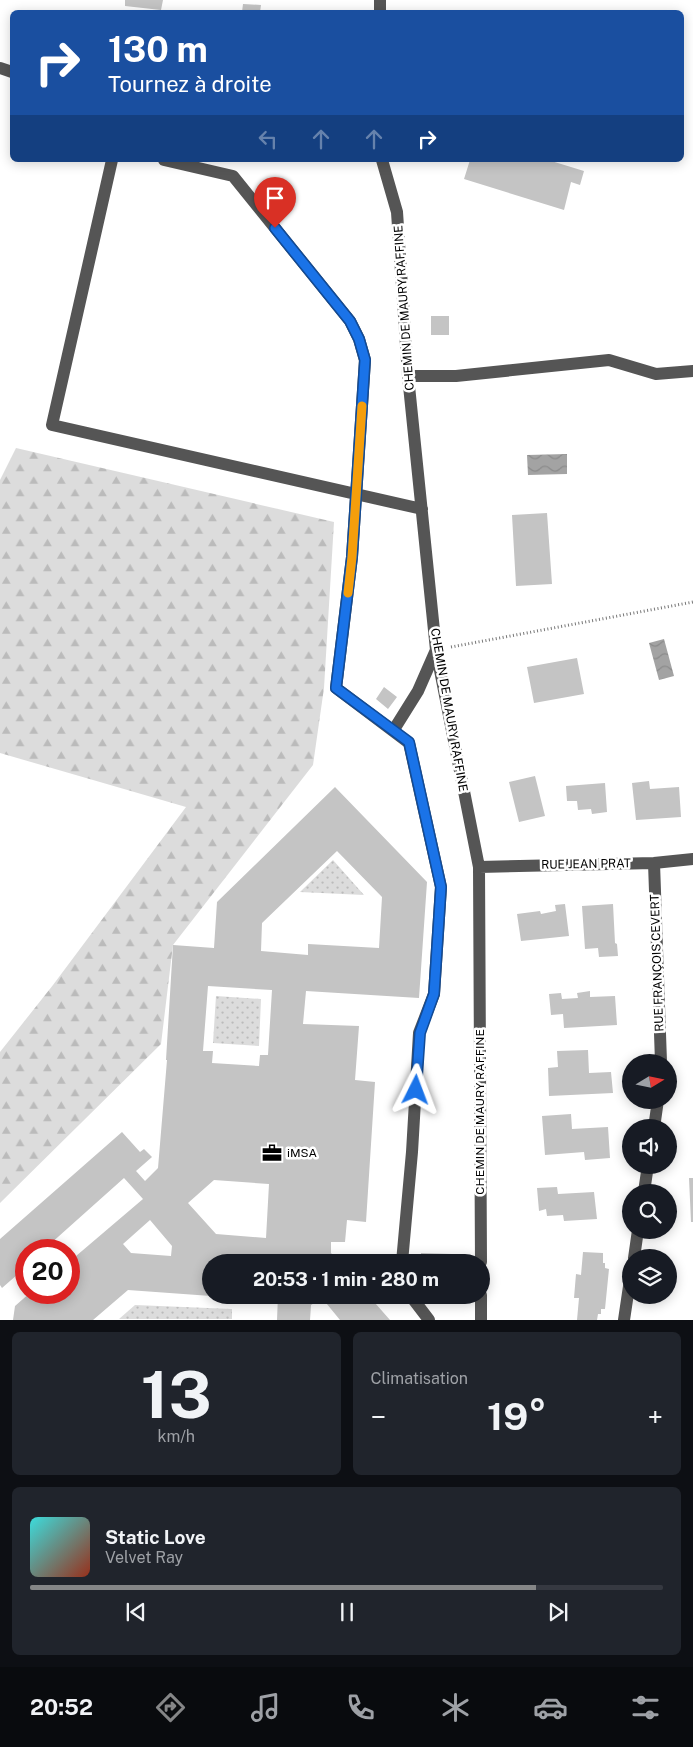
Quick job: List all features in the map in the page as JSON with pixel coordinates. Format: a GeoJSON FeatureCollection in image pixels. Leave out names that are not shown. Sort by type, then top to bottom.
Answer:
{"type":"FeatureCollection","features":[{"type":"Feature","properties":{"kind":"street"},"geometry":{"type":"LineString","coordinates":[[112,162],[52,425],[422,509]]}},
{"type":"Feature","properties":{"kind":"street"},"geometry":{"type":"LineString","coordinates":[[173,162],[233,176],[350,321],[359,339],[365,360],[352,557],[336,688],[409,742],[441,887],[434,994],[420,1033],[403,1254]]}},
{"type":"Feature","properties":{"kind":"street","name":"CHEMIN DE MAURY RAFFINE"},"geometry":{"type":"LineString","coordinates":[[383,162],[397,212],[408,376],[436,650],[479,867],[481,1254]]}},
{"type":"Feature","properties":{"kind":"street"},"geometry":{"type":"LineString","coordinates":[[408,376],[456,376],[609,360],[656,374],[693,370]]}},
{"type":"Feature","properties":{"kind":"street"},"geometry":{"type":"LineString","coordinates":[[393,731],[418,691],[436,650]]}},
{"type":"Feature","properties":{"kind":"street","name":"RUE JEAN PRAT"},"geometry":{"type":"LineString","coordinates":[[479,867],[654,863],[693,859]]}},
{"type":"Feature","properties":{"kind":"street","name":"RUE FRANÇOIS CEVERT"},"geometry":{"type":"LineString","coordinates":[[654,863],[661,1054]]}},
{"type":"Feature","properties":{"kind":"street"},"geometry":{"type":"LineString","coordinates":[[417,1304],[429,1320]]}},
{"type":"Feature","properties":{"kind":"street"},"geometry":{"type":"LineString","coordinates":[[481,1304],[481,1320]]}},
{"type":"Feature","properties":{"kind":"street"},"geometry":{"type":"LineString","coordinates":[[624,1320],[626,1304]]}},
{"type":"Feature","properties":{"kind":"path"},"geometry":{"type":"LineString","coordinates":[[436,650],[693,602]]}},
{"type":"Feature","properties":{"kind":"green space"},"geometry":{"type":"Polygon","coordinates":[[[16,448],[334,522],[324,688],[313,765],[173,945],[161,1044],[0,1203],[0,1052],[53,985],[186,807],[0,753],[0,480],[16,448]]]}},
{"type":"Feature","properties":{"kind":"green space"},"geometry":{"type":"Polygon","coordinates":[[[333,860],[364,895],[300,892],[333,860]]]}},
{"type":"Feature","properties":{"kind":"green space"},"geometry":{"type":"Polygon","coordinates":[[[216,996],[261,999],[259,1046],[213,1043],[216,996]]]}},
{"type":"Feature","properties":{"kind":"green space"},"geometry":{"type":"Polygon","coordinates":[[[135,1305],[232,1309],[232,1319],[119,1319],[135,1305]]]}},
{"type":"Feature","properties":{"kind":"water"},"geometry":{"type":"Polygon","coordinates":[[[567,454],[567,474],[528,475],[527,455],[567,454]]]}},
{"type":"Feature","properties":{"kind":"water"},"geometry":{"type":"Polygon","coordinates":[[[664,639],[674,676],[659,680],[649,643],[664,639]]]}},
{"type":"Feature","properties":{"kind":"building"},"geometry":{"type":"Polygon","coordinates":[[[125,0],[163,0],[161,10],[125,6],[125,0]]]}},
{"type":"Feature","properties":{"kind":"building"},"geometry":{"type":"Polygon","coordinates":[[[243,4],[261,5],[260,10],[242,10],[243,4]]]}},
{"type":"Feature","properties":{"kind":"building"},"geometry":{"type":"Polygon","coordinates":[[[469,162],[555,162],[584,171],[580,185],[571,182],[564,210],[464,179],[469,162]]]}},
{"type":"Feature","properties":{"kind":"building"},"geometry":{"type":"Polygon","coordinates":[[[431,316],[449,316],[449,335],[431,335],[431,316]]]}},
{"type":"Feature","properties":{"kind":"building"},"geometry":{"type":"Polygon","coordinates":[[[547,513],[552,584],[516,586],[512,515],[547,513]]]}},
{"type":"Feature","properties":{"kind":"building"},"geometry":{"type":"Polygon","coordinates":[[[577,658],[584,694],[534,703],[527,667],[577,658]]]}},
{"type":"Feature","properties":{"kind":"building"},"geometry":{"type":"Polygon","coordinates":[[[384,687],[397,697],[388,709],[376,699],[384,687]]]}},
{"type":"Feature","properties":{"kind":"building"},"geometry":{"type":"Polygon","coordinates":[[[535,776],[545,816],[519,822],[509,782],[535,776]]]}},
{"type":"Feature","properties":{"kind":"building"},"geometry":{"type":"Polygon","coordinates":[[[649,781],[650,789],[679,787],[681,817],[636,820],[632,783],[649,781]]]}},
{"type":"Feature","properties":{"kind":"building"},"geometry":{"type":"Polygon","coordinates":[[[605,783],[607,812],[592,814],[591,809],[578,810],[577,801],[567,801],[566,786],[605,783]]]}},
{"type":"Feature","properties":{"kind":"building"},"geometry":{"type":"Polygon","coordinates":[[[335,787],[427,882],[419,998],[306,991],[303,1024],[359,1026],[355,1080],[375,1082],[366,1222],[347,1220],[345,1242],[331,1242],[332,1254],[202,1254],[202,1295],[128,1290],[93,1320],[13,1320],[15,1306],[17,1304],[80,1304],[80,1253],[143,1199],[124,1178],[56,1239],[15,1239],[15,1277],[2,1288],[0,1285],[0,1239],[122,1132],[140,1152],[144,1149],[152,1157],[136,1171],[145,1181],[158,1168],[167,1060],[173,945],[214,948],[217,902],[335,787]],[[337,851],[262,923],[261,951],[308,955],[308,944],[379,948],[382,897],[337,851]],[[208,986],[203,1051],[213,1051],[212,1063],[259,1066],[260,1055],[268,1055],[272,990],[208,986]],[[214,1180],[188,1203],[216,1234],[266,1238],[269,1184],[214,1180]],[[150,1220],[123,1244],[131,1253],[171,1256],[172,1246],[150,1220]]]}},
{"type":"Feature","properties":{"kind":"building"},"geometry":{"type":"Polygon","coordinates":[[[565,904],[569,936],[521,941],[517,914],[540,911],[541,914],[556,911],[555,905],[565,904]]]}},
{"type":"Feature","properties":{"kind":"building"},"geometry":{"type":"Polygon","coordinates":[[[613,904],[615,943],[617,944],[618,956],[599,957],[598,948],[585,949],[582,906],[613,904]]]}},
{"type":"Feature","properties":{"kind":"building"},"geometry":{"type":"Polygon","coordinates":[[[590,991],[590,997],[615,996],[617,1025],[564,1028],[563,1014],[551,1015],[549,994],[561,993],[562,999],[578,998],[577,993],[590,991]]]}},
{"type":"Feature","properties":{"kind":"building"},"geometry":{"type":"Polygon","coordinates":[[[588,1050],[589,1073],[611,1072],[613,1093],[549,1096],[548,1068],[558,1067],[557,1051],[588,1050]]]}},
{"type":"Feature","properties":{"kind":"building"},"geometry":{"type":"Polygon","coordinates":[[[571,1114],[572,1129],[608,1127],[610,1158],[585,1160],[584,1152],[545,1155],[542,1116],[571,1114]]]}},
{"type":"Feature","properties":{"kind":"building"},"geometry":{"type":"Polygon","coordinates":[[[689,1178],[693,1178],[693,1222],[691,1222],[689,1178]]]}},
{"type":"Feature","properties":{"kind":"building"},"geometry":{"type":"Polygon","coordinates":[[[557,1187],[558,1194],[594,1192],[597,1219],[564,1221],[563,1215],[547,1216],[546,1209],[539,1211],[537,1188],[557,1187]]]}},
{"type":"Feature","properties":{"kind":"building"},"geometry":{"type":"Polygon","coordinates":[[[583,1252],[603,1253],[603,1263],[605,1263],[605,1268],[609,1269],[605,1309],[601,1309],[601,1314],[598,1314],[597,1320],[577,1320],[579,1298],[574,1298],[576,1274],[581,1275],[583,1252]]]}},
{"type":"Feature","properties":{"kind":"building"},"geometry":{"type":"Polygon","coordinates":[[[278,1304],[313,1304],[310,1320],[277,1320],[278,1304]]]}},
{"type":"Feature","properties":{"kind":"building"},"geometry":{"type":"Polygon","coordinates":[[[327,1304],[376,1304],[390,1320],[340,1320],[327,1304]]]}},
{"type":"Feature","properties":{"kind":"slow traffic"},"geometry":{"type":"LineString","coordinates":[[348,593],[362,406]]}},
{"type":"Feature","properties":{"kind":"place","name":"iMSA"},"geometry":{"type":"Point","coordinates":[272,1153]}},
{"type":"Feature","properties":{"kind":"route"},"geometry":{"type":"LineString","coordinates":[[275,228],[350,321],[359,339],[365,360],[352,557],[336,688],[409,742],[441,887],[434,994],[420,1033],[416,1090]]}}]}
